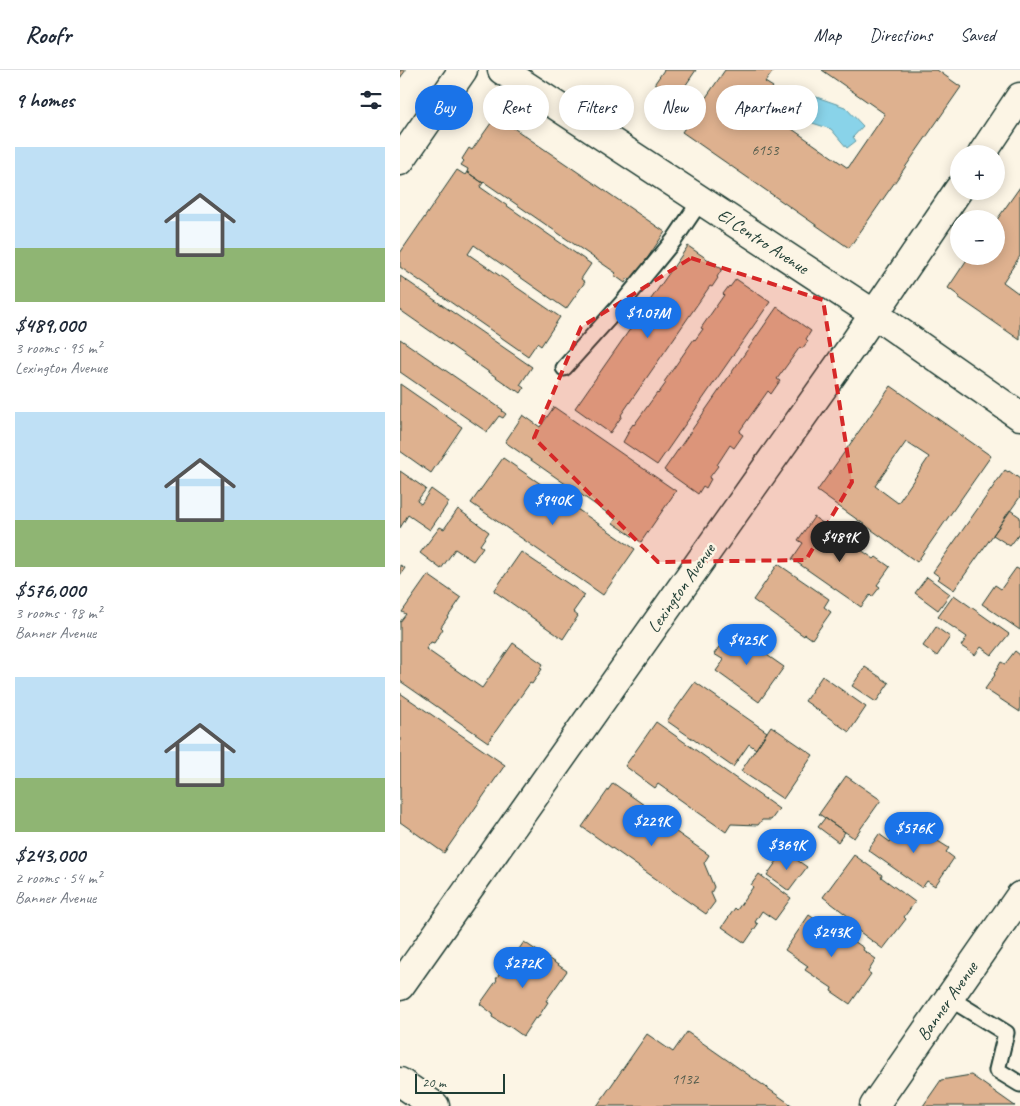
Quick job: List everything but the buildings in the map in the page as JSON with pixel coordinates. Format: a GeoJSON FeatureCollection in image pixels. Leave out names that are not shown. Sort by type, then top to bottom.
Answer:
{"type":"FeatureCollection","features":[{"type":"Feature","properties":{"kind":"street"},"geometry":{"type":"LineString","coordinates":[[400,160],[463,70]]}},
{"type":"Feature","properties":{"kind":"street","name":"El Centro Avenue"},"geometry":{"type":"LineString","coordinates":[[502,70],[874,314],[1020,416]]}},
{"type":"Feature","properties":{"kind":"street"},"geometry":{"type":"LineString","coordinates":[[988,145],[1020,98]]}},
{"type":"Feature","properties":{"kind":"street","name":"Lexington Avenue"},"geometry":{"type":"LineString","coordinates":[[400,986],[874,314],[952,200]]}},
{"type":"Feature","properties":{"kind":"street","name":"Banner Avenue"},"geometry":{"type":"LineString","coordinates":[[874,1106],[1020,896]]}},
{"type":"Feature","properties":{"kind":"street"},"geometry":{"type":"LineString","coordinates":[[400,1082],[435,1106]]}},
{"type":"Feature","properties":{"kind":"lane"},"geometry":{"type":"LineString","coordinates":[[564,368],[624,301],[674,240],[701,200]]}},
{"type":"Feature","properties":{"kind":"lane"},"geometry":{"type":"LineString","coordinates":[[949,998],[1006,1033],[996,1070],[1020,1084]]}},
{"type":"Feature","properties":{"kind":"highlighted area"},"geometry":{"type":"Polygon","coordinates":[[[691,258],[823,300],[852,482],[806,560],[658,562],[534,438],[581,327],[691,258]]]}},
{"type":"Feature","properties":{"kind":"water"},"geometry":{"type":"Polygon","coordinates":[[[818,98],[845,107],[863,126],[853,137],[856,141],[847,148],[831,129],[818,125],[818,98]]]}}]}
